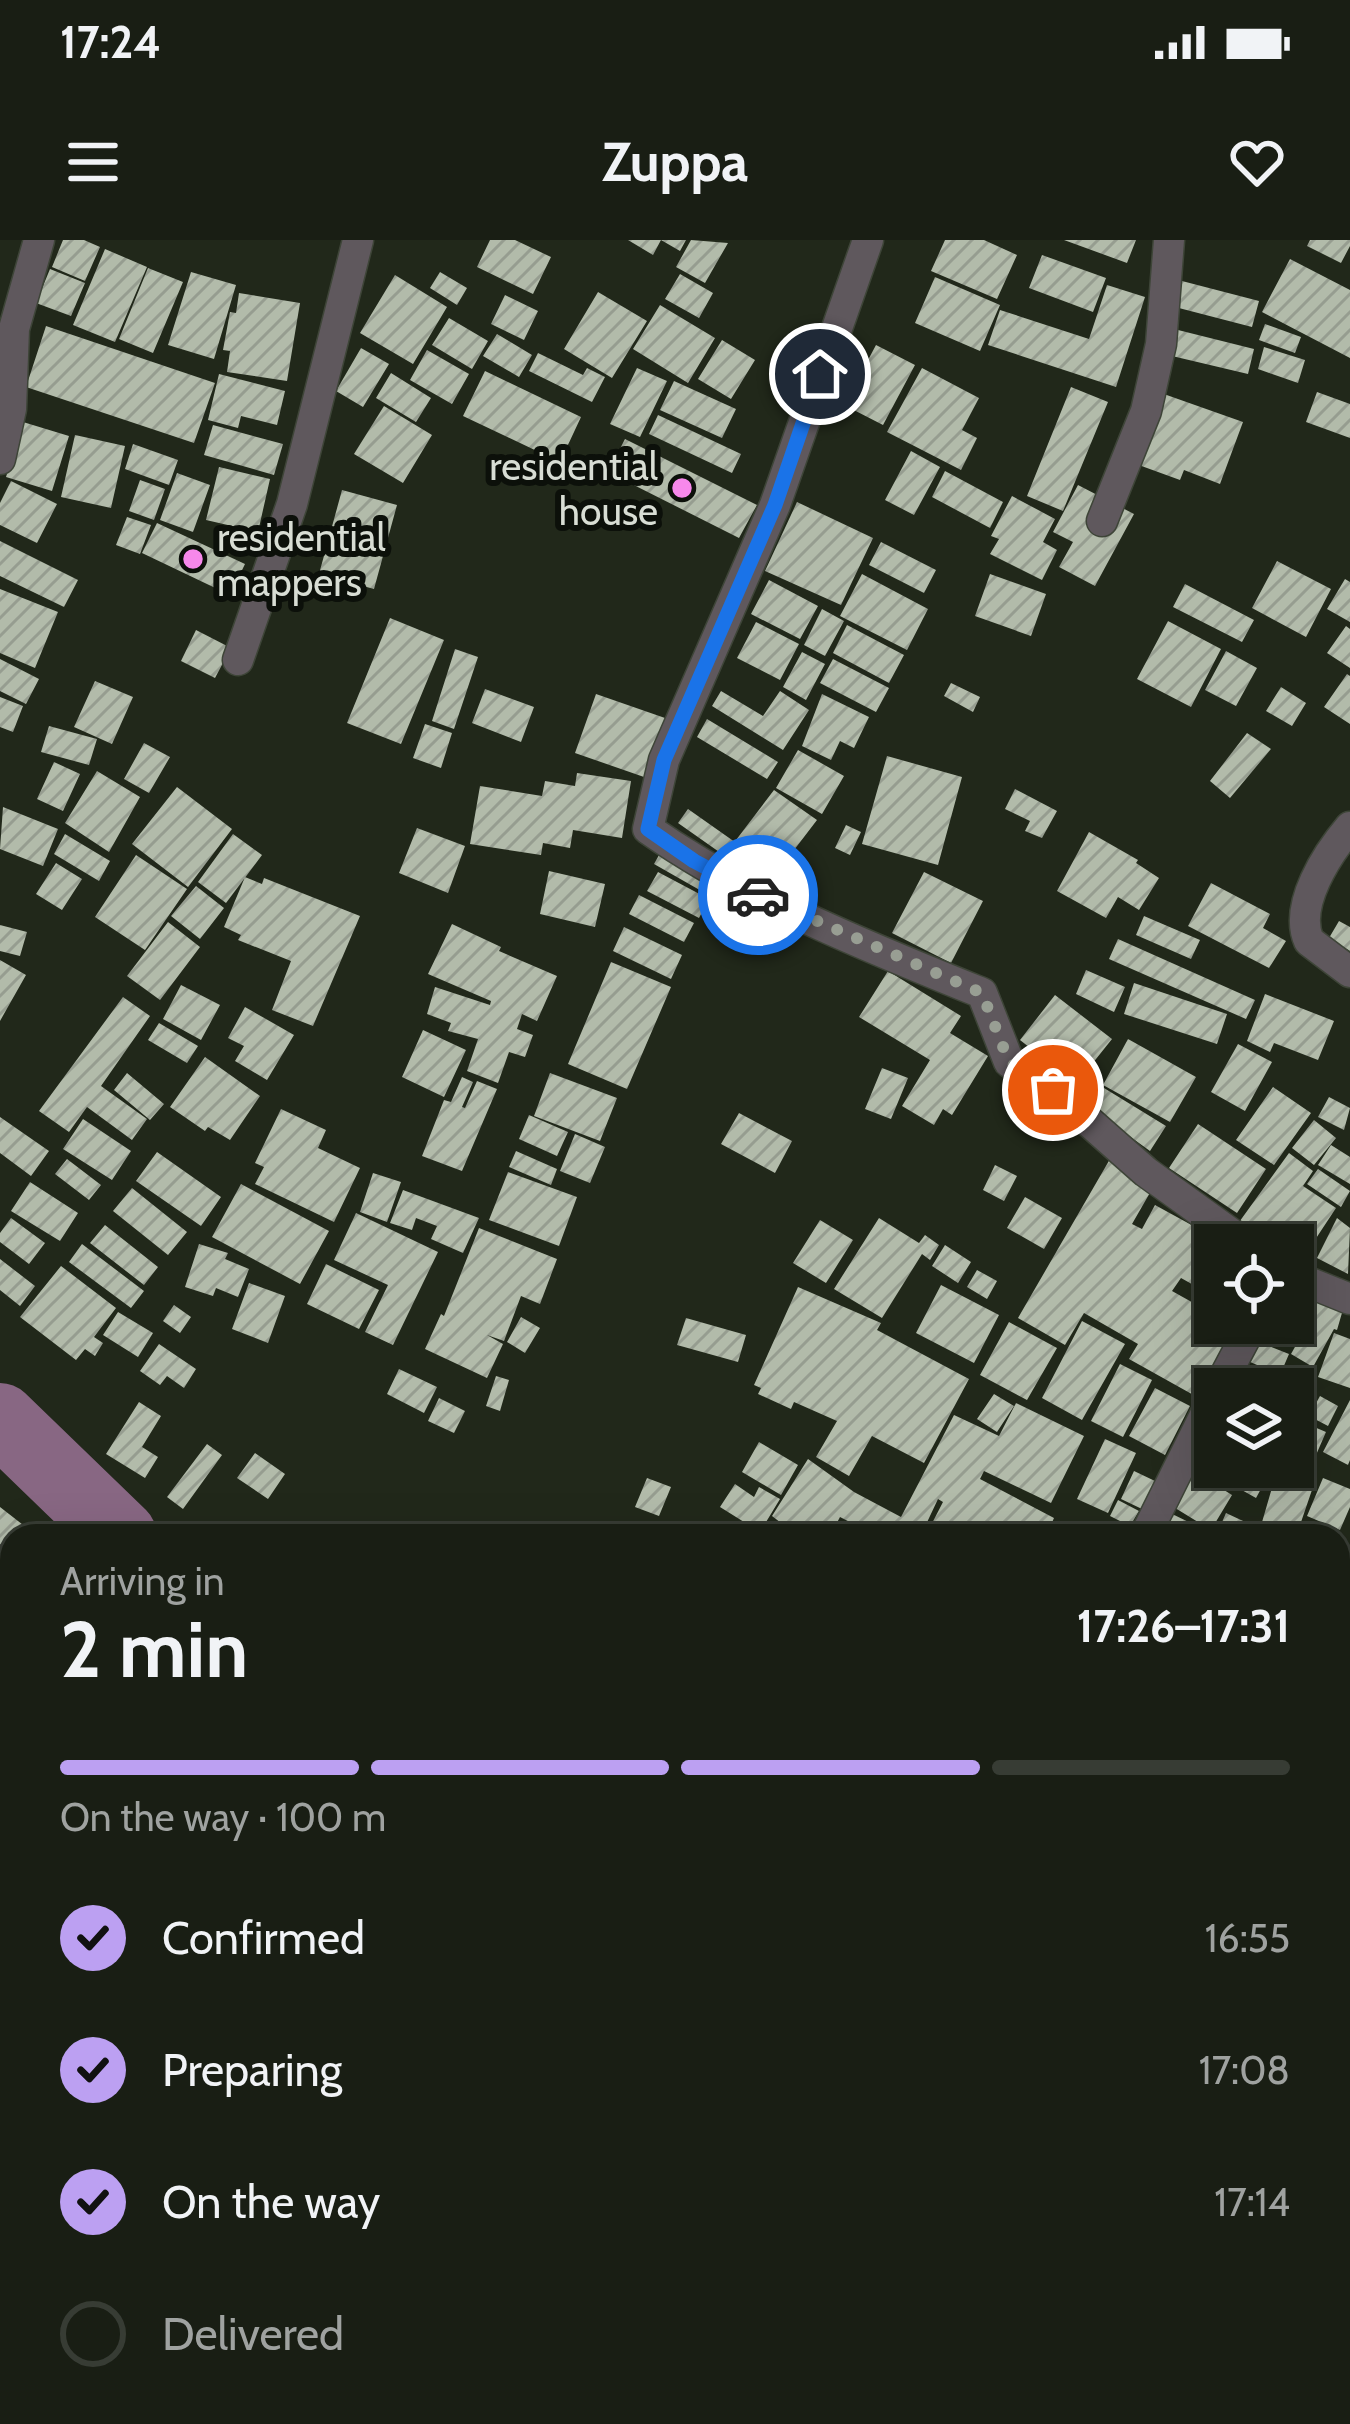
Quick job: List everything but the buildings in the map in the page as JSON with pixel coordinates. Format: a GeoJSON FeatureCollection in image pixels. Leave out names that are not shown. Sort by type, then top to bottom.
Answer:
{"type":"FeatureCollection","features":[{"type":"Feature","properties":{"kind":"street"},"geometry":{"type":"LineString","coordinates":[[0,459],[11,409],[14,329],[39,240]]}},
{"type":"Feature","properties":{"kind":"street"},"geometry":{"type":"LineString","coordinates":[[238,660],[292,504],[358,240]]}},
{"type":"Feature","properties":{"kind":"street"},"geometry":{"type":"LineString","coordinates":[[868,240],[775,505],[664,760],[648,829],[694,861],[764,898],[982,993],[1009,1062],[1053,1090],[1147,1172],[1218,1224]]}},
{"type":"Feature","properties":{"kind":"street"},"geometry":{"type":"LineString","coordinates":[[1102,521],[1147,411],[1162,344],[1169,240]]}},
{"type":"Feature","properties":{"kind":"street"},"geometry":{"type":"LineString","coordinates":[[1350,827],[1338,841],[1305,912],[1309,940],[1350,973]]}},
{"type":"Feature","properties":{"kind":"street"},"geometry":{"type":"LineString","coordinates":[[1314,1284],[1350,1299]]}},
{"type":"Feature","properties":{"kind":"street"},"geometry":{"type":"LineString","coordinates":[[1150,1524],[1194,1437]]}},
{"type":"Feature","properties":{"kind":"waterway"},"geometry":{"type":"LineString","coordinates":[[0,1419],[109,1524]]}},
{"type":"Feature","properties":{"kind":"way so far"},"geometry":{"type":"LineString","coordinates":[[758,895],[982,993],[1009,1062],[1053,1090]]}},
{"type":"Feature","properties":{"kind":"place","name":"residential house"},"geometry":{"type":"Point","coordinates":[682,488]}},
{"type":"Feature","properties":{"kind":"place","name":"residential mappers"},"geometry":{"type":"Point","coordinates":[193,559]}},
{"type":"Feature","properties":{"kind":"route"},"geometry":{"type":"LineString","coordinates":[[758,895],[694,861],[648,829],[664,760],[775,505],[820,374]]}}]}
